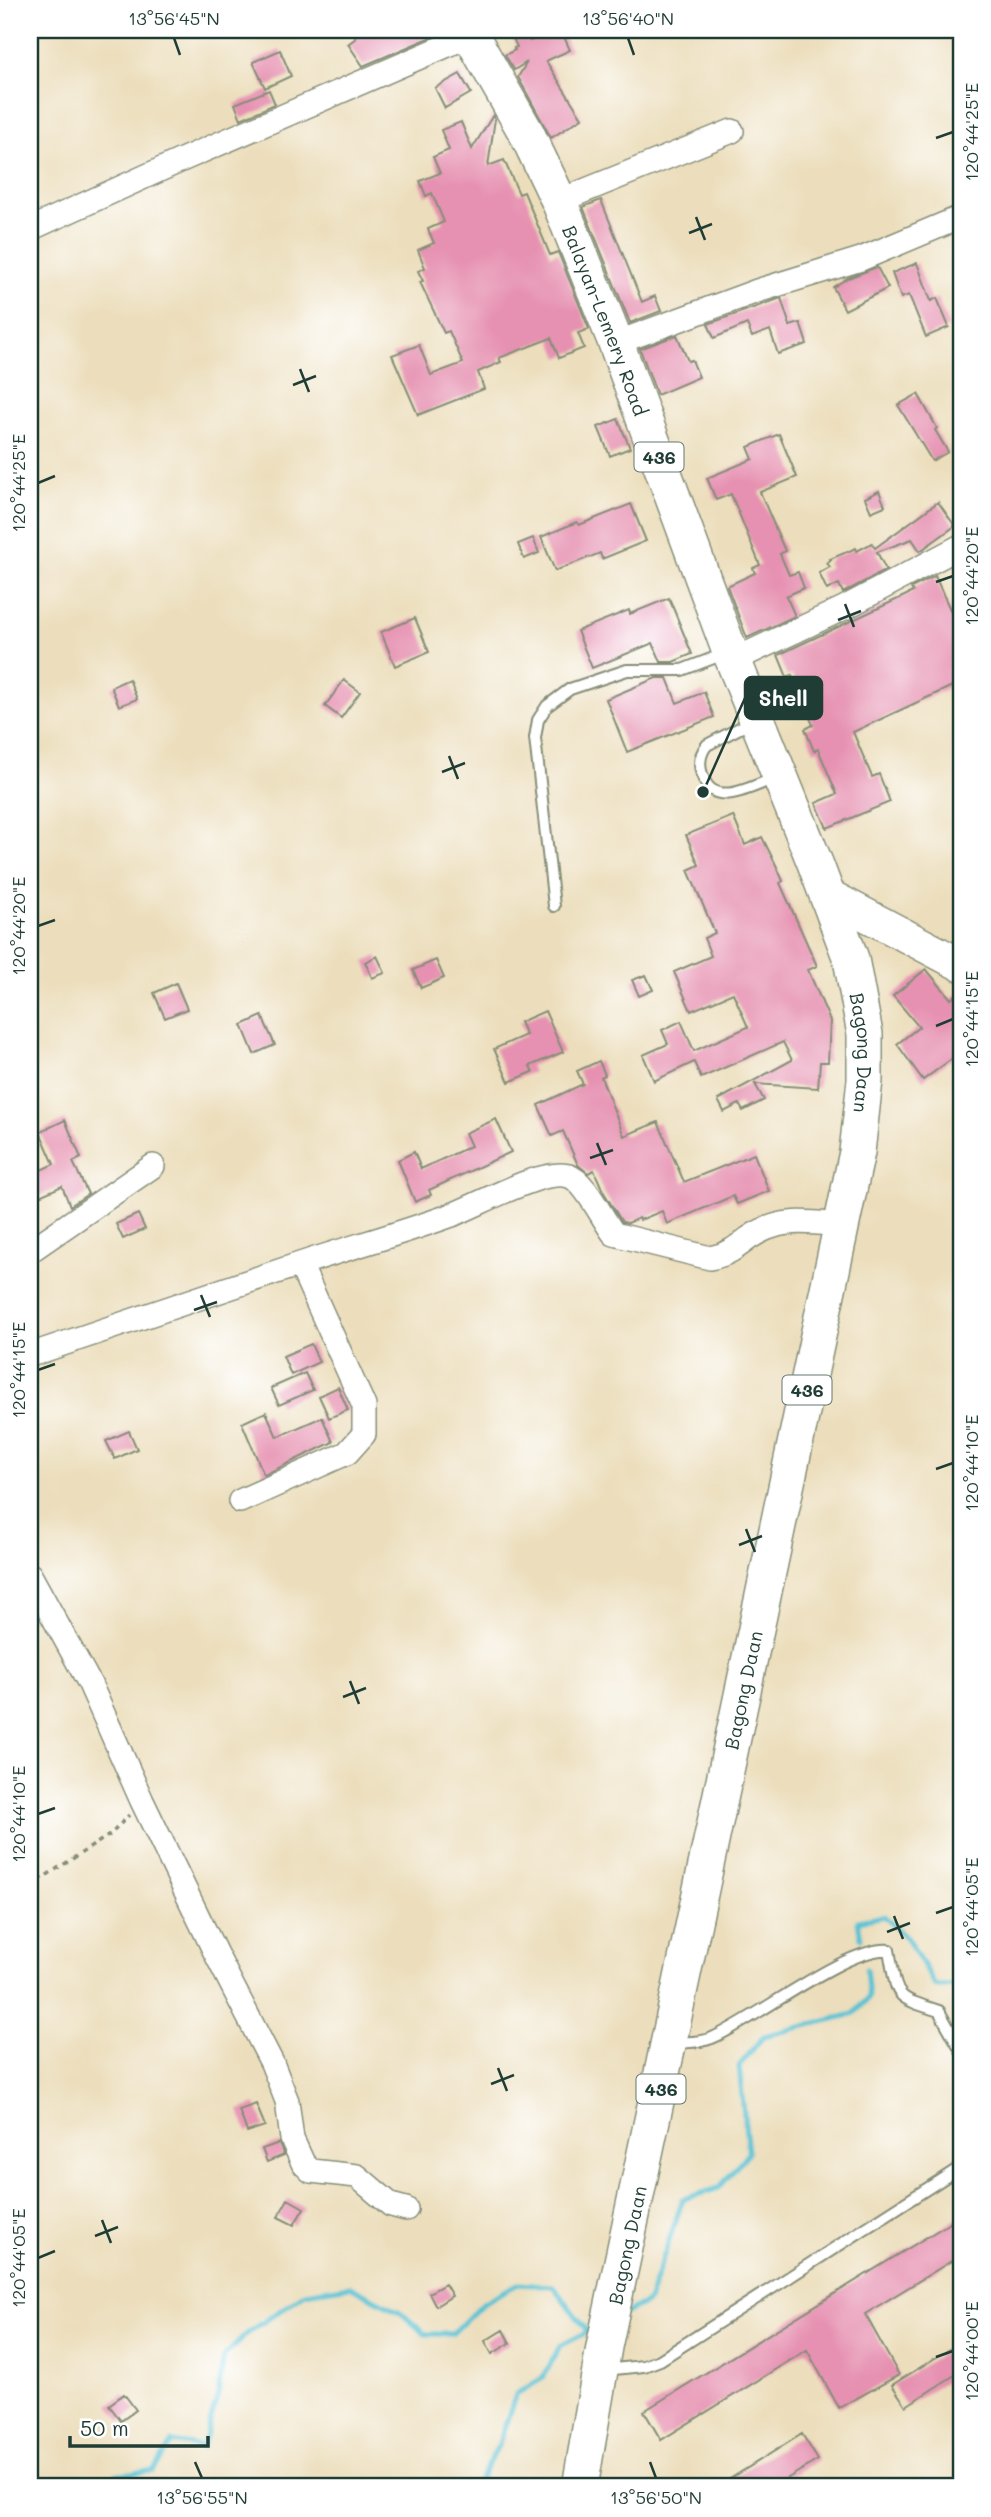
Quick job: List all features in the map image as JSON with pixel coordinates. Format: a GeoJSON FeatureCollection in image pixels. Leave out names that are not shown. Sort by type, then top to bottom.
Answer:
{"type":"FeatureCollection","features":[{"type":"Feature","properties":{"kind":"main road","name":"Balayan-Lemery Road"},"geometry":{"type":"LineString","coordinates":[[469,32],[527,134],[559,201],[616,343],[732,656],[828,895]]}},
{"type":"Feature","properties":{"kind":"main road"},"geometry":{"type":"LineString","coordinates":[[828,895],[961,965]]}},
{"type":"Feature","properties":{"kind":"main road","name":"Bagong Daan"},"geometry":{"type":"LineString","coordinates":[[580,2487],[603,2358],[860,1129],[865,1080],[864,1034],[851,959],[828,895]]}},
{"type":"Feature","properties":{"kind":"street"},"geometry":{"type":"LineString","coordinates":[[30,229],[469,32]]}},
{"type":"Feature","properties":{"kind":"street"},"geometry":{"type":"LineString","coordinates":[[559,201],[732,131]]}},
{"type":"Feature","properties":{"kind":"street"},"geometry":{"type":"LineString","coordinates":[[616,343],[757,291],[861,259],[961,217]]}},
{"type":"Feature","properties":{"kind":"street"},"geometry":{"type":"LineString","coordinates":[[732,656],[844,608],[961,546]]}},
{"type":"Feature","properties":{"kind":"street"},"geometry":{"type":"LineString","coordinates":[[30,1251],[153,1166]]}},
{"type":"Feature","properties":{"kind":"street"},"geometry":{"type":"LineString","coordinates":[[30,1355],[300,1264],[399,1234],[470,1208],[529,1182],[551,1176],[569,1176],[580,1184],[614,1234],[710,1258],[722,1256],[750,1237],[787,1222],[840,1225]]}},
{"type":"Feature","properties":{"kind":"street"},"geometry":{"type":"LineString","coordinates":[[240,1501],[347,1453],[364,1434],[364,1406],[300,1264]]}},
{"type":"Feature","properties":{"kind":"street"},"geometry":{"type":"LineString","coordinates":[[30,1575],[90,1684],[142,1801],[272,2063],[286,2101],[292,2139],[303,2163],[311,2171],[357,2176],[391,2205],[406,2209]]}},
{"type":"Feature","properties":{"kind":"lane"},"geometry":{"type":"LineString","coordinates":[[554,906],[535,738],[538,720],[547,706],[570,689],[627,670],[682,670],[732,656]]}},
{"type":"Feature","properties":{"kind":"lane"},"geometry":{"type":"LineString","coordinates":[[757,719],[707,745],[699,762],[703,779],[710,790],[726,795],[780,776]]}},
{"type":"Feature","properties":{"kind":"lane"},"geometry":{"type":"LineString","coordinates":[[670,2044],[710,2039],[849,1959],[876,1949],[889,1950],[897,1989],[904,2000],[939,2011],[961,2050]]}},
{"type":"Feature","properties":{"kind":"lane"},"geometry":{"type":"LineString","coordinates":[[603,2358],[644,2366],[660,2360],[961,2167]]}},
{"type":"Feature","properties":{"kind":"path"},"geometry":{"type":"LineString","coordinates":[[30,1886],[111,1834],[142,1801]]}},
{"type":"Feature","properties":{"kind":"building"},"geometry":{"type":"Polygon","coordinates":[[[352,30],[448,30],[363,66],[348,44],[356,38],[352,30]]]}},
{"type":"Feature","properties":{"kind":"building"},"geometry":{"type":"Polygon","coordinates":[[[509,30],[525,30],[530,41],[561,30],[570,50],[546,61],[582,118],[551,138],[518,77],[527,62],[514,70],[505,55],[517,47],[509,30]]]}},
{"type":"Feature","properties":{"kind":"building"},"geometry":{"type":"Polygon","coordinates":[[[280,50],[291,76],[265,88],[253,62],[280,50]]]}},
{"type":"Feature","properties":{"kind":"building"},"geometry":{"type":"Polygon","coordinates":[[[460,74],[471,93],[445,108],[435,88],[460,74]]]}},
{"type":"Feature","properties":{"kind":"building"},"geometry":{"type":"Polygon","coordinates":[[[269,90],[275,104],[241,119],[235,104],[269,90]]]}},
{"type":"Feature","properties":{"kind":"building"},"geometry":{"type":"Polygon","coordinates":[[[493,115],[495,119],[488,166],[504,160],[519,194],[524,192],[550,255],[558,252],[589,329],[578,333],[584,348],[559,358],[551,338],[499,358],[501,362],[478,372],[484,389],[418,415],[392,355],[419,345],[431,375],[463,363],[449,331],[444,333],[420,282],[423,281],[418,271],[425,268],[418,250],[434,243],[428,229],[444,222],[432,193],[426,196],[420,181],[440,173],[433,157],[449,150],[441,130],[461,122],[472,149],[493,115]]]}},
{"type":"Feature","properties":{"kind":"building"},"geometry":{"type":"Polygon","coordinates":[[[601,200],[642,302],[655,296],[661,311],[630,323],[583,207],[601,200]]]}},
{"type":"Feature","properties":{"kind":"building"},"geometry":{"type":"Polygon","coordinates":[[[917,263],[931,301],[937,298],[949,327],[926,337],[909,295],[901,298],[892,273],[917,263]]]}},
{"type":"Feature","properties":{"kind":"building"},"geometry":{"type":"Polygon","coordinates":[[[877,267],[888,288],[845,310],[833,287],[877,267]]]}},
{"type":"Feature","properties":{"kind":"building"},"geometry":{"type":"Polygon","coordinates":[[[781,298],[790,326],[800,323],[807,344],[778,354],[770,330],[752,337],[747,324],[714,338],[708,324],[781,298]]]}},
{"type":"Feature","properties":{"kind":"building"},"geometry":{"type":"Polygon","coordinates":[[[677,335],[688,361],[692,360],[699,377],[657,395],[640,349],[677,335]]]}},
{"type":"Feature","properties":{"kind":"building"},"geometry":{"type":"Polygon","coordinates":[[[918,394],[948,452],[932,461],[898,405],[918,394]]]}},
{"type":"Feature","properties":{"kind":"building"},"geometry":{"type":"Polygon","coordinates":[[[618,419],[630,448],[610,456],[598,427],[618,419]]]}},
{"type":"Feature","properties":{"kind":"building"},"geometry":{"type":"Polygon","coordinates":[[[779,434],[797,477],[760,492],[785,551],[780,554],[789,575],[798,572],[804,588],[786,596],[795,616],[747,638],[727,586],[755,573],[753,568],[760,565],[731,494],[716,500],[707,478],[753,459],[748,447],[779,434]]]}},
{"type":"Feature","properties":{"kind":"building"},"geometry":{"type":"Polygon","coordinates":[[[879,491],[885,506],[871,512],[865,498],[879,491]]]}},
{"type":"Feature","properties":{"kind":"building"},"geometry":{"type":"Polygon","coordinates":[[[938,502],[955,526],[920,551],[912,539],[877,552],[886,570],[843,593],[839,584],[827,590],[819,573],[830,567],[827,563],[830,559],[856,548],[857,551],[872,543],[875,548],[938,502]]]}},
{"type":"Feature","properties":{"kind":"building"},"geometry":{"type":"Polygon","coordinates":[[[631,504],[646,541],[602,559],[600,553],[555,571],[541,537],[631,504]]]}},
{"type":"Feature","properties":{"kind":"building"},"geometry":{"type":"Polygon","coordinates":[[[533,538],[539,553],[524,559],[518,544],[533,538]]]}},
{"type":"Feature","properties":{"kind":"building"},"geometry":{"type":"Polygon","coordinates":[[[935,576],[961,634],[961,682],[853,732],[872,777],[879,774],[890,802],[827,828],[816,803],[837,794],[818,749],[814,751],[805,729],[813,725],[792,675],[787,677],[778,655],[913,592],[911,588],[935,576]]]}},
{"type":"Feature","properties":{"kind":"building"},"geometry":{"type":"Polygon","coordinates":[[[669,598],[692,654],[673,662],[661,662],[653,643],[592,668],[577,631],[629,610],[630,614],[669,598]]]}},
{"type":"Feature","properties":{"kind":"building"},"geometry":{"type":"Polygon","coordinates":[[[415,618],[429,652],[395,666],[381,632],[415,618]]]}},
{"type":"Feature","properties":{"kind":"building"},"geometry":{"type":"Polygon","coordinates":[[[656,678],[667,678],[677,703],[704,692],[714,717],[627,752],[606,699],[656,678]]]}},
{"type":"Feature","properties":{"kind":"building"},"geometry":{"type":"Polygon","coordinates":[[[129,679],[137,699],[119,706],[111,687],[129,679]]]}},
{"type":"Feature","properties":{"kind":"building"},"geometry":{"type":"Polygon","coordinates":[[[344,680],[360,692],[341,718],[325,706],[344,680]]]}},
{"type":"Feature","properties":{"kind":"building"},"geometry":{"type":"Polygon","coordinates":[[[733,816],[745,845],[762,837],[776,865],[783,881],[780,883],[817,966],[808,970],[830,1021],[828,1062],[820,1062],[818,1088],[755,1084],[764,1100],[743,1111],[739,1104],[724,1112],[718,1100],[792,1060],[783,1042],[701,1078],[694,1062],[654,1081],[643,1055],[668,1044],[662,1030],[681,1021],[694,1051],[748,1027],[733,993],[691,1011],[674,972],[711,956],[704,938],[715,933],[688,870],[699,865],[686,835],[733,816]]]}},
{"type":"Feature","properties":{"kind":"building"},"geometry":{"type":"Polygon","coordinates":[[[377,956],[385,973],[372,978],[365,962],[377,956]]]}},
{"type":"Feature","properties":{"kind":"building"},"geometry":{"type":"Polygon","coordinates":[[[436,960],[444,978],[421,988],[413,970],[436,960]]]}},
{"type":"Feature","properties":{"kind":"building"},"geometry":{"type":"Polygon","coordinates":[[[926,969],[951,999],[961,991],[961,1052],[923,1080],[897,1044],[919,1027],[893,996],[926,969]]]}},
{"type":"Feature","properties":{"kind":"building"},"geometry":{"type":"Polygon","coordinates":[[[646,975],[653,990],[639,996],[632,980],[646,975]]]}},
{"type":"Feature","properties":{"kind":"building"},"geometry":{"type":"Polygon","coordinates":[[[176,983],[187,1009],[165,1018],[154,993],[176,983]]]}},
{"type":"Feature","properties":{"kind":"building"},"geometry":{"type":"Polygon","coordinates":[[[545,1011],[563,1052],[530,1066],[533,1072],[509,1082],[494,1049],[526,1035],[520,1022],[545,1011]]]}},
{"type":"Feature","properties":{"kind":"building"},"geometry":{"type":"Polygon","coordinates":[[[262,1016],[275,1045],[254,1054],[242,1025],[262,1016]]]}},
{"type":"Feature","properties":{"kind":"building"},"geometry":{"type":"Polygon","coordinates":[[[599,1061],[605,1075],[601,1077],[624,1136],[658,1122],[684,1182],[754,1154],[769,1191],[737,1204],[733,1196],[667,1224],[662,1211],[640,1220],[622,1222],[594,1170],[588,1173],[578,1165],[563,1131],[552,1136],[538,1105],[583,1084],[577,1071],[599,1061]]]}},
{"type":"Feature","properties":{"kind":"building"},"geometry":{"type":"Polygon","coordinates":[[[496,1119],[511,1152],[429,1190],[431,1195],[415,1202],[398,1160],[414,1152],[421,1169],[471,1146],[465,1133],[496,1119]]]}},
{"type":"Feature","properties":{"kind":"building"},"geometry":{"type":"Polygon","coordinates":[[[65,1120],[81,1158],[73,1162],[88,1194],[70,1206],[62,1186],[35,1198],[30,1186],[30,1175],[54,1164],[40,1132],[65,1120]]]}},
{"type":"Feature","properties":{"kind":"building"},"geometry":{"type":"Polygon","coordinates":[[[138,1214],[145,1229],[123,1239],[116,1224],[138,1214]]]}},
{"type":"Feature","properties":{"kind":"building"},"geometry":{"type":"Polygon","coordinates":[[[311,1344],[319,1362],[291,1375],[283,1356],[311,1344]]]}},
{"type":"Feature","properties":{"kind":"building"},"geometry":{"type":"Polygon","coordinates":[[[305,1373],[313,1390],[279,1405],[271,1388],[305,1373]]]}},
{"type":"Feature","properties":{"kind":"building"},"geometry":{"type":"Polygon","coordinates":[[[338,1387],[348,1410],[329,1418],[319,1396],[338,1387]]]}},
{"type":"Feature","properties":{"kind":"building"},"geometry":{"type":"Polygon","coordinates":[[[266,1412],[277,1437],[322,1417],[333,1442],[264,1475],[242,1423],[266,1412]]]}},
{"type":"Feature","properties":{"kind":"building"},"geometry":{"type":"Polygon","coordinates":[[[129,1431],[137,1449],[115,1459],[106,1441],[129,1431]]]}},
{"type":"Feature","properties":{"kind":"building"},"geometry":{"type":"Polygon","coordinates":[[[256,2104],[265,2126],[247,2132],[239,2110],[256,2104]]]}},
{"type":"Feature","properties":{"kind":"building"},"geometry":{"type":"Polygon","coordinates":[[[279,2143],[284,2155],[267,2162],[262,2149],[279,2143]]]}},
{"type":"Feature","properties":{"kind":"building"},"geometry":{"type":"Polygon","coordinates":[[[288,2199],[304,2208],[294,2225],[278,2217],[288,2199]]]}},
{"type":"Feature","properties":{"kind":"building"},"geometry":{"type":"Polygon","coordinates":[[[961,2216],[961,2255],[865,2314],[899,2375],[839,2408],[807,2350],[661,2440],[644,2411],[961,2216]]]}},
{"type":"Feature","properties":{"kind":"building"},"geometry":{"type":"Polygon","coordinates":[[[445,2284],[452,2296],[436,2306],[429,2293],[445,2284]]]}},
{"type":"Feature","properties":{"kind":"building"},"geometry":{"type":"Polygon","coordinates":[[[503,2330],[510,2343],[492,2354],[485,2341],[503,2330]]]}},
{"type":"Feature","properties":{"kind":"building"},"geometry":{"type":"Polygon","coordinates":[[[961,2342],[961,2371],[906,2406],[892,2385],[961,2342]]]}},
{"type":"Feature","properties":{"kind":"building"},"geometry":{"type":"Polygon","coordinates":[[[124,2394],[136,2410],[121,2421],[109,2405],[124,2394]]]}},
{"type":"Feature","properties":{"kind":"building"},"geometry":{"type":"Polygon","coordinates":[[[802,2434],[818,2460],[773,2487],[717,2487],[802,2434]]]}},
{"type":"Feature","properties":{"kind":"waterway"},"geometry":{"type":"LineString","coordinates":[[861,1939],[858,1921],[884,1916],[909,1941],[935,1986],[961,1986]]}},
{"type":"Feature","properties":{"kind":"waterway"},"geometry":{"type":"LineString","coordinates":[[624,2314],[648,2302],[683,2199],[719,2188],[748,2153],[739,2066],[764,2036],[854,2014],[869,1997],[866,1969]]}},
{"type":"Feature","properties":{"kind":"waterway"},"geometry":{"type":"LineString","coordinates":[[100,2487],[118,2474],[153,2471],[173,2442],[203,2447],[218,2395],[224,2356],[248,2333],[305,2293],[350,2286],[400,2312],[425,2334],[452,2334],[484,2302],[518,2284],[553,2286],[588,2332]]}},
{"type":"Feature","properties":{"kind":"waterway"},"geometry":{"type":"LineString","coordinates":[[475,2487],[498,2446],[516,2394],[543,2378],[560,2346],[593,2329]]}},
{"type":"Feature","properties":{"kind":"place","name":"Shell"},"geometry":{"type":"Point","coordinates":[703,792]}}]}
